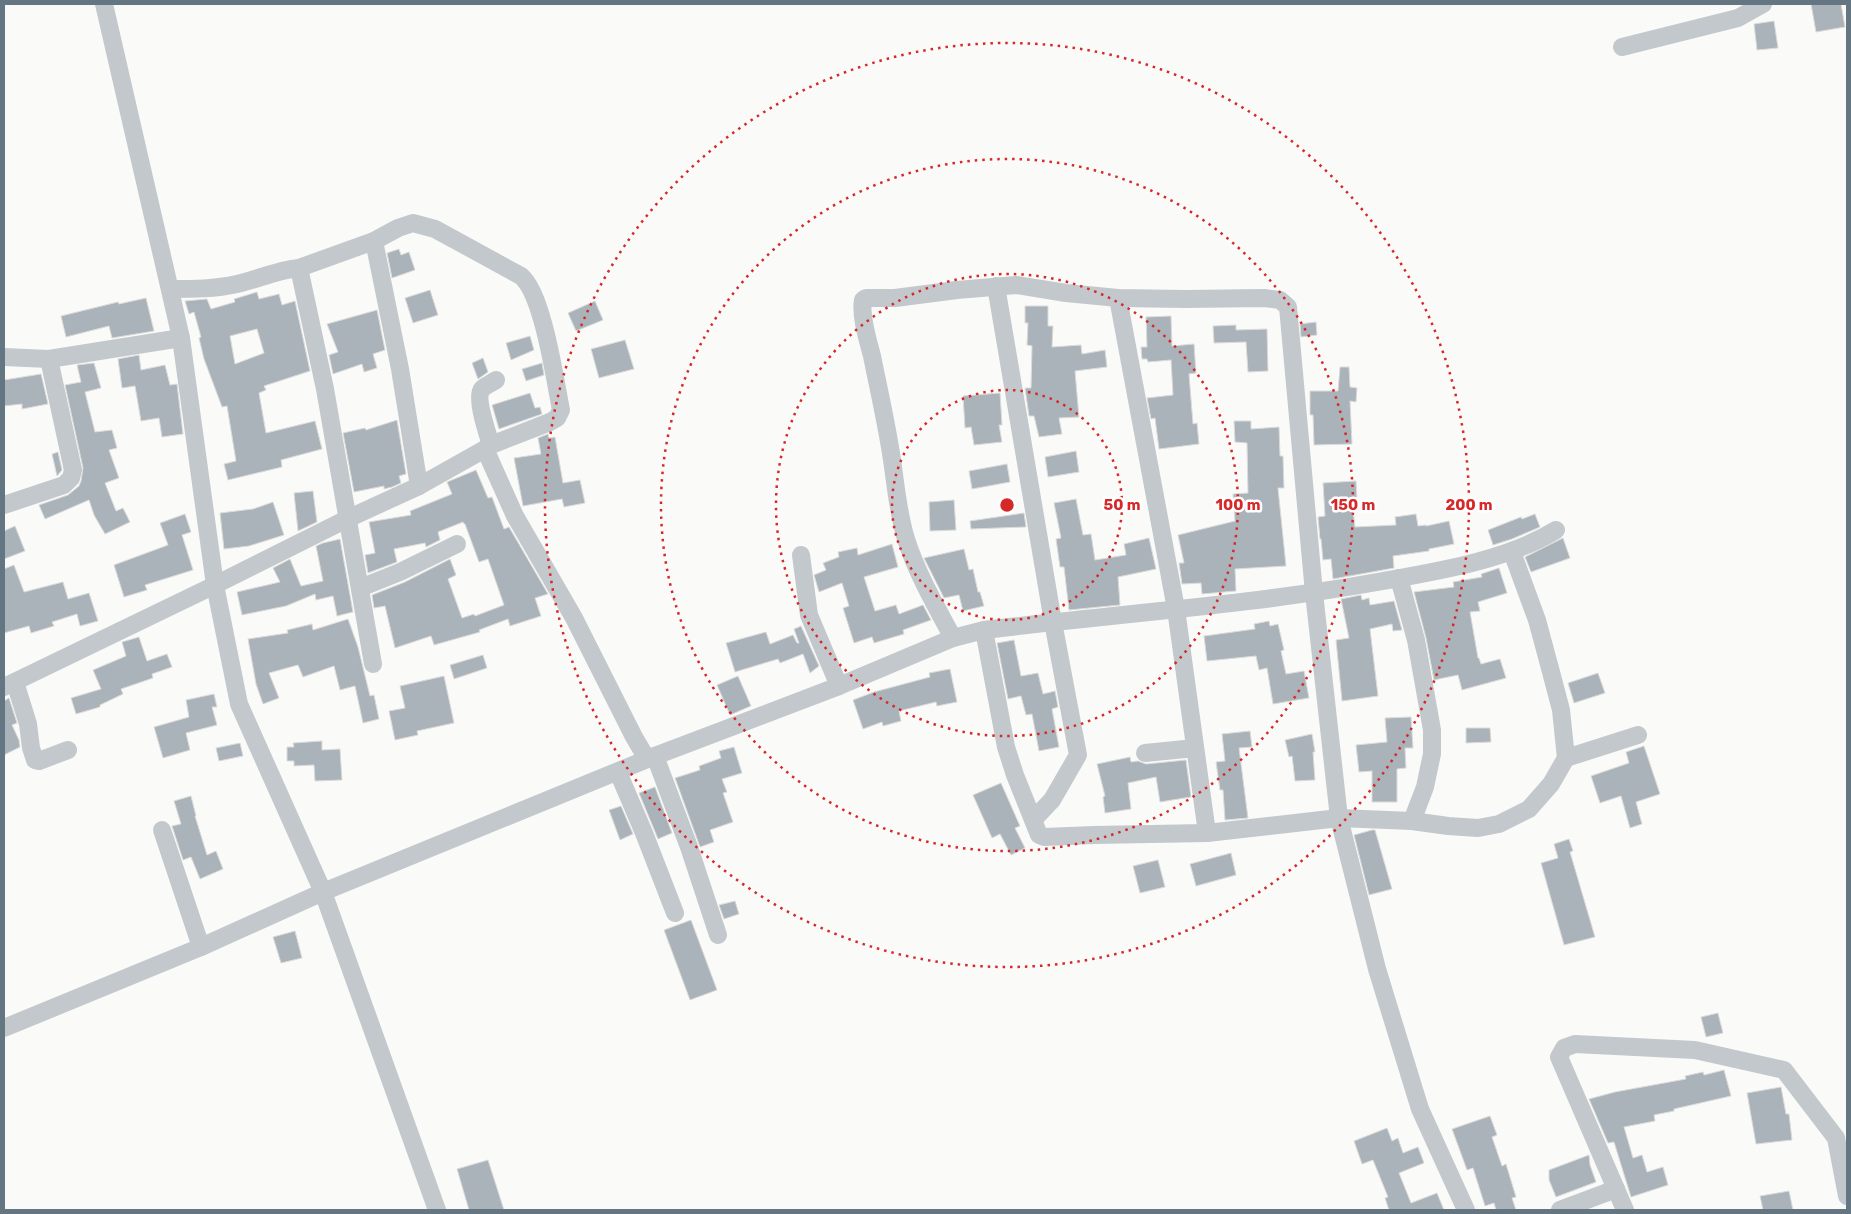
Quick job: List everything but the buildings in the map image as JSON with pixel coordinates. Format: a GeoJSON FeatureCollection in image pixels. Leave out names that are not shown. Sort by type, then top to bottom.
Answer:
{"type":"FeatureCollection","features":[{"type":"Feature","properties":{"kind":"street"},"geometry":{"type":"LineString","coordinates":[[104,4],[181,338],[215,586],[239,704],[322,892],[437,1210]]}},
{"type":"Feature","properties":{"kind":"street"},"geometry":{"type":"LineString","coordinates":[[1622,47],[1738,18],[1763,4]]}},
{"type":"Feature","properties":{"kind":"street"},"geometry":{"type":"LineString","coordinates":[[68,750],[38,761],[35,760],[31,748],[28,724],[9,684],[215,586],[347,519],[420,486],[488,447],[550,422],[557,418],[561,410],[541,314],[529,284],[521,276],[435,229],[422,224],[410,224],[374,241],[299,268],[288,269],[237,284],[211,289],[170,289]]}},
{"type":"Feature","properties":{"kind":"street"},"geometry":{"type":"LineString","coordinates":[[374,241],[400,369],[420,486]]}},
{"type":"Feature","properties":{"kind":"street"},"geometry":{"type":"LineString","coordinates":[[299,268],[325,389],[373,664]]}},
{"type":"Feature","properties":{"kind":"street"},"geometry":{"type":"LineString","coordinates":[[953,638],[933,604],[906,540],[862,304],[863,300],[866,298],[895,298],[1016,285],[1066,293],[1118,298],[1264,298],[1280,300],[1288,307],[1314,593],[1339,818],[1377,969],[1420,1108],[1466,1210]]}},
{"type":"Feature","properties":{"kind":"street"},"geometry":{"type":"LineString","coordinates":[[996,286],[1053,622],[1078,756],[1052,800],[1034,819]]}},
{"type":"Feature","properties":{"kind":"street"},"geometry":{"type":"LineString","coordinates":[[1118,298],[1176,609],[1207,833]]}},
{"type":"Feature","properties":{"kind":"street"},"geometry":{"type":"LineString","coordinates":[[4,357],[49,358],[181,338]]}},
{"type":"Feature","properties":{"kind":"street"},"geometry":{"type":"LineString","coordinates":[[4,505],[50,491],[64,485],[72,478],[72,470],[49,358]]}},
{"type":"Feature","properties":{"kind":"street"},"geometry":{"type":"LineString","coordinates":[[496,380],[482,389],[480,399],[488,447],[515,516],[574,618],[634,737],[651,758],[689,847],[718,935]]}},
{"type":"Feature","properties":{"kind":"street"},"geometry":{"type":"LineString","coordinates":[[4,1028],[201,947],[322,892],[651,758],[839,686],[953,638],[984,630],[1314,593],[1399,578],[1512,552],[1556,530]]}},
{"type":"Feature","properties":{"kind":"street"},"geometry":{"type":"LineString","coordinates":[[360,588],[400,572],[457,544]]}},
{"type":"Feature","properties":{"kind":"street"},"geometry":{"type":"LineString","coordinates":[[984,630],[1006,747],[1039,835],[1044,837],[1207,833],[1339,818],[1412,821],[1478,828],[1499,824],[1529,809],[1551,784],[1566,758],[1561,710],[1552,672],[1537,620],[1512,552]]}},
{"type":"Feature","properties":{"kind":"street"},"geometry":{"type":"LineString","coordinates":[[801,555],[809,615],[839,686]]}},
{"type":"Feature","properties":{"kind":"street"},"geometry":{"type":"LineString","coordinates":[[1399,578],[1416,640],[1432,730],[1432,754],[1426,787],[1412,821]]}},
{"type":"Feature","properties":{"kind":"street"},"geometry":{"type":"LineString","coordinates":[[1566,758],[1638,735]]}},
{"type":"Feature","properties":{"kind":"street"},"geometry":{"type":"LineString","coordinates":[[1145,753],[1195,748]]}},
{"type":"Feature","properties":{"kind":"street"},"geometry":{"type":"LineString","coordinates":[[618,772],[675,913]]}},
{"type":"Feature","properties":{"kind":"street"},"geometry":{"type":"LineString","coordinates":[[162,830],[201,947]]}},
{"type":"Feature","properties":{"kind":"street"},"geometry":{"type":"LineString","coordinates":[[1625,1210],[1559,1057],[1564,1048],[1575,1044],[1695,1050],[1784,1070],[1836,1138],[1847,1196]]}},
{"type":"Feature","properties":{"kind":"street"},"geometry":{"type":"LineString","coordinates":[[1560,1210],[1616,1189]]}}]}
